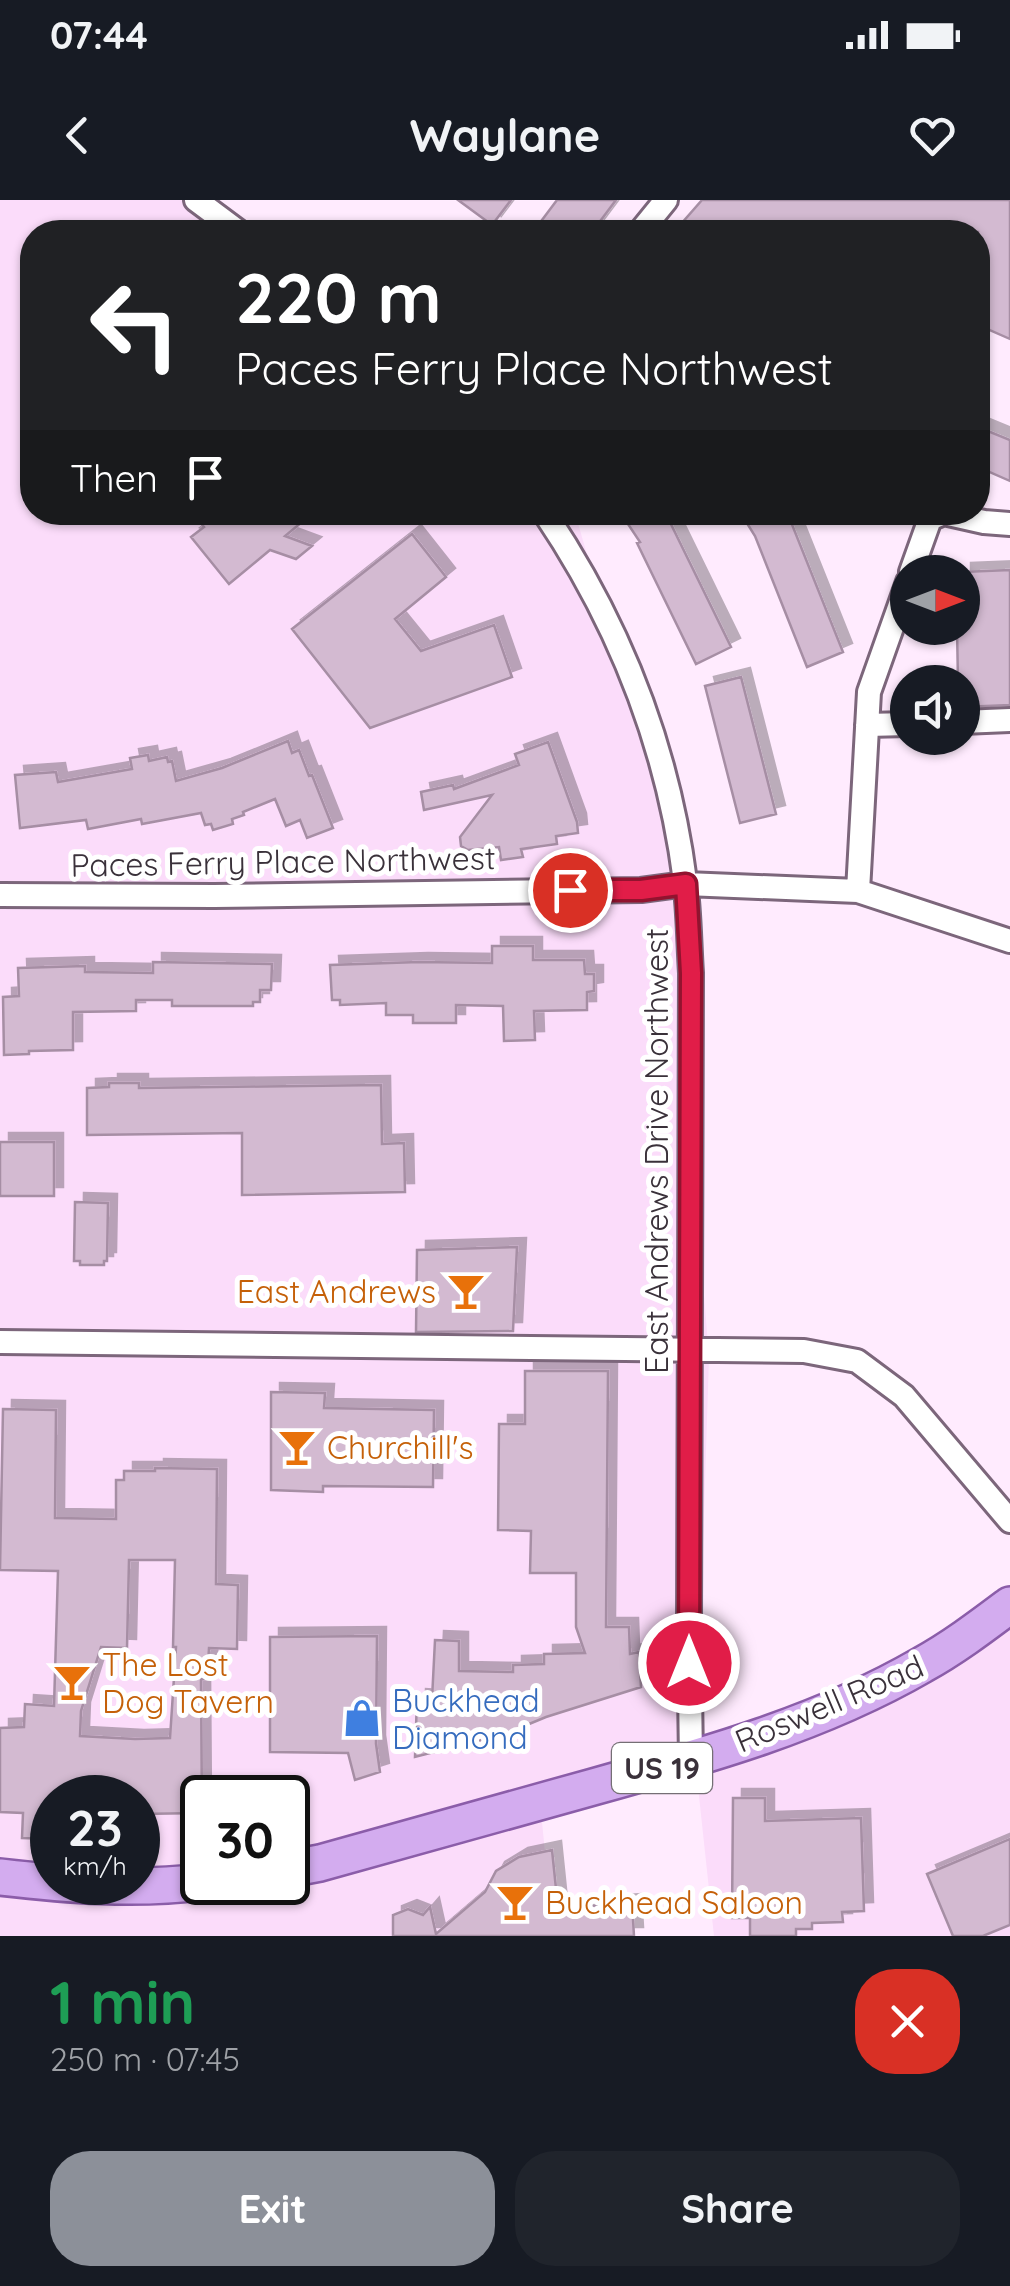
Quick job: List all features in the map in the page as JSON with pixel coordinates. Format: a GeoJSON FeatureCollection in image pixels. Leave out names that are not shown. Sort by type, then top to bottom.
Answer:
{"type":"FeatureCollection","features":[{"type":"Feature","properties":{"kind":"main road","name":"Roswell Road"},"geometry":{"type":"LineString","coordinates":[[310,1865],[691,1760],[789,1727],[922,1665],[1010,1604]]}},
{"type":"Feature","properties":{"kind":"main road"},"geometry":{"type":"LineString","coordinates":[[0,1877],[77,1886],[180,1885]]}},
{"type":"Feature","properties":{"kind":"street"},"geometry":{"type":"LineString","coordinates":[[196,200],[223,220]]}},
{"type":"Feature","properties":{"kind":"street"},"geometry":{"type":"LineString","coordinates":[[650,220],[666,200]]}},
{"type":"Feature","properties":{"kind":"street","name":"East Andrews Drive Northwest"},"geometry":{"type":"LineString","coordinates":[[553,525],[600,604],[643,704],[665,774],[686,884],[691,973],[691,1760]]}},
{"type":"Feature","properties":{"kind":"street"},"geometry":{"type":"LineString","coordinates":[[916,555],[924,525]]}},
{"type":"Feature","properties":{"kind":"street"},"geometry":{"type":"LineString","coordinates":[[858,891],[869,692],[890,633]]}},
{"type":"Feature","properties":{"kind":"street"},"geometry":{"type":"LineString","coordinates":[[980,721],[1010,720]]}},
{"type":"Feature","properties":{"kind":"street"},"geometry":{"type":"LineString","coordinates":[[867,725],[890,724]]}},
{"type":"Feature","properties":{"kind":"street","name":"Paces Ferry Place Northwest"},"geometry":{"type":"LineString","coordinates":[[0,896],[641,890],[686,884],[858,891],[1010,940]]}},
{"type":"Feature","properties":{"kind":"street"},"geometry":{"type":"LineString","coordinates":[[0,1342],[804,1351],[858,1361],[904,1396],[1010,1521]]}},
{"type":"Feature","properties":{"kind":"shaded area"},"geometry":{"type":"Polygon","coordinates":[[[0,200],[210,200],[246,220],[20,220],[20,525],[578,525],[667,830],[709,1357],[696,1766],[1010,1603],[1010,1936],[714,1936],[696,1768],[540,1801],[553,1936],[0,1936],[0,200]]]}},
{"type":"Feature","properties":{"kind":"building"},"geometry":{"type":"Polygon","coordinates":[[[458,200],[511,200],[496,220],[485,220],[458,200]]]}},
{"type":"Feature","properties":{"kind":"building"},"geometry":{"type":"Polygon","coordinates":[[[557,200],[616,200],[601,220],[542,220],[557,200]]]}},
{"type":"Feature","properties":{"kind":"building"},"geometry":{"type":"Polygon","coordinates":[[[702,200],[1010,200],[1010,339],[990,330],[990,220],[684,220],[702,200]]]}},
{"type":"Feature","properties":{"kind":"building"},"geometry":{"type":"Polygon","coordinates":[[[990,432],[1010,440],[1010,481],[990,472],[990,432]]]}},
{"type":"Feature","properties":{"kind":"building"},"geometry":{"type":"Polygon","coordinates":[[[298,525],[285,536],[312,546],[296,559],[270,550],[229,584],[191,537],[204,527],[298,525]]]}},
{"type":"Feature","properties":{"kind":"building"},"geometry":{"type":"Polygon","coordinates":[[[629,525],[671,525],[731,647],[696,664],[637,543],[640,542],[629,525]]]}},
{"type":"Feature","properties":{"kind":"building"},"geometry":{"type":"Polygon","coordinates":[[[748,525],[792,525],[843,652],[807,667],[748,525]]]}},
{"type":"Feature","properties":{"kind":"building"},"geometry":{"type":"Polygon","coordinates":[[[412,534],[446,577],[395,619],[421,651],[494,625],[512,677],[370,728],[292,629],[412,534]]]}},
{"type":"Feature","properties":{"kind":"building"},"geometry":{"type":"Polygon","coordinates":[[[1010,570],[1010,705],[980,706],[980,665],[958,665],[957,645],[980,645],[980,571],[1010,570]]]}},
{"type":"Feature","properties":{"kind":"building"},"geometry":{"type":"Polygon","coordinates":[[[741,677],[776,814],[740,823],[705,686],[741,677]]]}},
{"type":"Feature","properties":{"kind":"building"},"geometry":{"type":"Polygon","coordinates":[[[288,741],[292,753],[299,750],[309,776],[312,775],[333,828],[307,838],[300,820],[286,826],[275,799],[243,812],[244,815],[232,819],[233,824],[213,830],[211,824],[205,825],[201,813],[88,829],[86,820],[20,828],[15,775],[56,772],[58,782],[132,769],[130,758],[148,755],[149,761],[167,757],[168,762],[172,761],[176,781],[222,768],[288,741]]]}},
{"type":"Feature","properties":{"kind":"building"},"geometry":{"type":"Polygon","coordinates":[[[548,742],[578,833],[556,836],[557,844],[521,849],[523,857],[501,860],[499,847],[468,850],[461,846],[460,837],[492,795],[424,810],[421,792],[453,785],[454,789],[519,765],[515,754],[548,742]]]}},
{"type":"Feature","properties":{"kind":"building"},"geometry":{"type":"Polygon","coordinates":[[[492,946],[533,946],[533,960],[584,960],[585,974],[594,974],[594,991],[587,992],[587,1010],[534,1011],[535,1040],[504,1041],[503,1006],[456,1005],[456,1023],[413,1023],[413,1015],[386,1015],[386,1003],[340,1005],[340,1000],[332,1000],[330,965],[492,963],[492,946]]]}},
{"type":"Feature","properties":{"kind":"building"},"geometry":{"type":"Polygon","coordinates":[[[153,962],[272,964],[271,990],[260,990],[260,1002],[253,1002],[253,1006],[172,1006],[172,1000],[136,1000],[136,1011],[73,1012],[73,1050],[4,1055],[3,997],[19,996],[18,968],[85,966],[85,972],[153,973],[153,962]]]}},
{"type":"Feature","properties":{"kind":"building"},"geometry":{"type":"Polygon","coordinates":[[[109,1083],[139,1083],[139,1088],[381,1085],[382,1144],[404,1143],[405,1192],[242,1195],[242,1133],[87,1135],[87,1088],[109,1087],[109,1083]]]}},
{"type":"Feature","properties":{"kind":"building"},"geometry":{"type":"Polygon","coordinates":[[[0,1142],[54,1142],[54,1196],[0,1196],[0,1142]]]}},
{"type":"Feature","properties":{"kind":"building"},"geometry":{"type":"Polygon","coordinates":[[[75,1202],[108,1203],[104,1265],[80,1265],[80,1261],[74,1261],[75,1202]]]}},
{"type":"Feature","properties":{"kind":"building","name":"East Andrews"},"geometry":{"type":"Polygon","coordinates":[[[517,1247],[513,1331],[416,1332],[417,1250],[517,1247]]]}},
{"type":"Feature","properties":{"kind":"building"},"geometry":{"type":"Polygon","coordinates":[[[525,1371],[608,1371],[606,1627],[629,1627],[630,1654],[639,1652],[641,1687],[505,1734],[415,1757],[417,1698],[432,1699],[435,1640],[459,1641],[459,1671],[513,1672],[513,1665],[544,1664],[544,1654],[585,1653],[576,1627],[576,1573],[530,1573],[531,1531],[498,1530],[499,1424],[525,1424],[525,1371]]]}},
{"type":"Feature","properties":{"kind":"building"},"geometry":{"type":"Polygon","coordinates":[[[271,1392],[325,1393],[324,1408],[434,1410],[433,1487],[323,1486],[323,1492],[271,1490],[271,1392]]]}},
{"type":"Feature","properties":{"kind":"building"},"geometry":{"type":"Polygon","coordinates":[[[3,1409],[56,1410],[55,1518],[116,1519],[116,1480],[124,1480],[124,1471],[217,1469],[216,1584],[238,1585],[237,1649],[209,1648],[207,1679],[201,1679],[202,1775],[180,1775],[180,1813],[160,1814],[160,1775],[30,1775],[30,1838],[22,1838],[23,1813],[0,1812],[0,1728],[24,1727],[25,1704],[54,1706],[58,1571],[0,1570],[3,1409]],[[129,1560],[127,1648],[101,1647],[81,1711],[80,1736],[170,1738],[175,1560],[129,1560]]]}},
{"type":"Feature","properties":{"kind":"building"},"geometry":{"type":"Polygon","coordinates":[[[377,1636],[376,1744],[380,1772],[355,1780],[348,1753],[270,1752],[270,1637],[377,1636]]]}},
{"type":"Feature","properties":{"kind":"building"},"geometry":{"type":"Polygon","coordinates":[[[733,1798],[765,1798],[765,1821],[861,1818],[864,1911],[842,1912],[843,1922],[812,1923],[812,1929],[796,1929],[796,1936],[750,1936],[750,1918],[732,1918],[733,1798]]]}},
{"type":"Feature","properties":{"kind":"building"},"geometry":{"type":"Polygon","coordinates":[[[1010,1839],[1010,1925],[983,1936],[953,1936],[927,1874],[1010,1839]]]}},
{"type":"Feature","properties":{"kind":"building","name":"Buckhead Saloon"},"geometry":{"type":"Polygon","coordinates":[[[552,1850],[558,1908],[632,1903],[634,1936],[393,1936],[393,1915],[408,1909],[423,1915],[430,1907],[436,1934],[485,1892],[496,1871],[519,1857],[552,1850]]]}},
{"type":"Feature","properties":{"kind":"place","name":"East Andrews"},"geometry":{"type":"Point","coordinates":[466,1291]}},
{"type":"Feature","properties":{"kind":"place","name":"Churchill's"},"geometry":{"type":"Point","coordinates":[297,1447]}},
{"type":"Feature","properties":{"kind":"place","name":"The Lost Dog Tavern"},"geometry":{"type":"Point","coordinates":[72,1682]}},
{"type":"Feature","properties":{"kind":"place","name":"Buckhead Diamond"},"geometry":{"type":"Point","coordinates":[362,1718]}},
{"type":"Feature","properties":{"kind":"place","name":"Buckhead Saloon"},"geometry":{"type":"Point","coordinates":[515,1902]}},
{"type":"Feature","properties":{"kind":"route"},"geometry":{"type":"LineString","coordinates":[[570,890],[641,890],[686,884],[691,973],[689,1663]]}}]}
